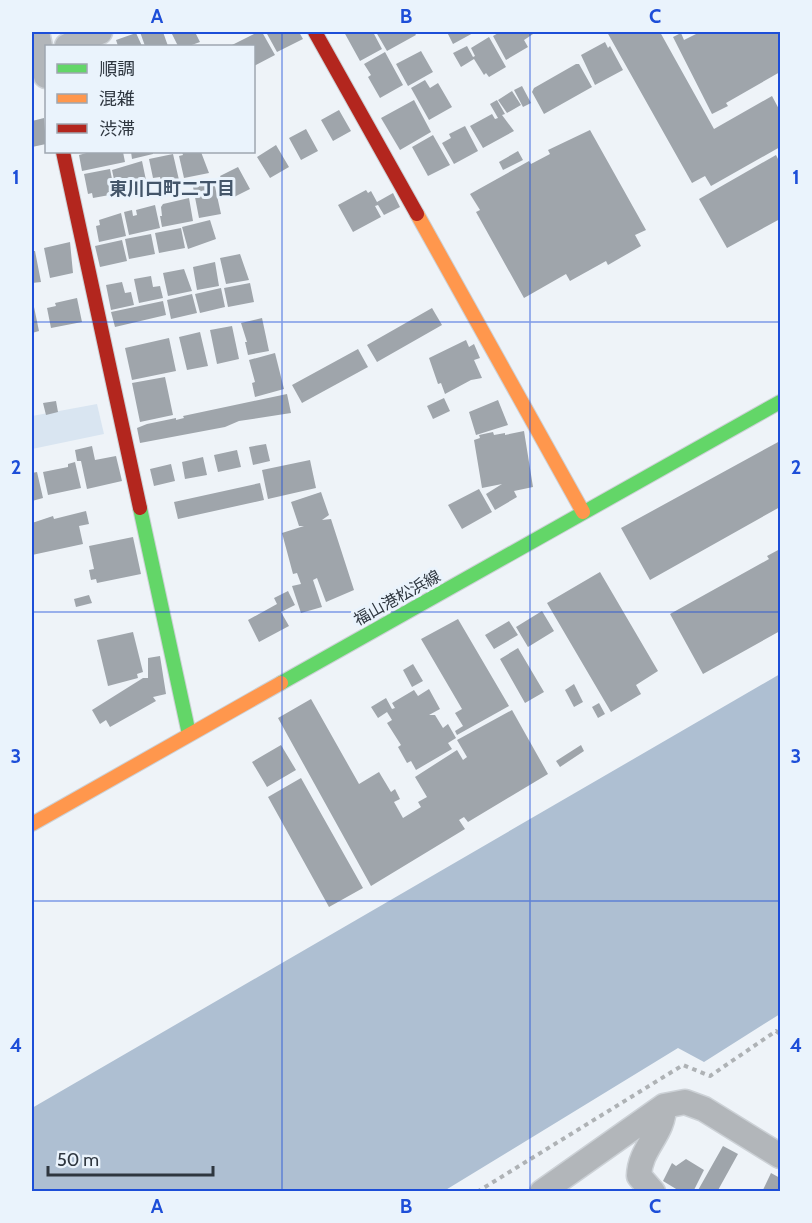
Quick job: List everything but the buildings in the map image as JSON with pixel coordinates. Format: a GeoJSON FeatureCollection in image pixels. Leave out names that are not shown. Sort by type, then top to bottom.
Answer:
{"type":"FeatureCollection","features":[{"type":"Feature","properties":{"kind":"street"},"geometry":{"type":"LineString","coordinates":[[37,32],[42,63]]}},
{"type":"Feature","properties":{"kind":"street"},"geometry":{"type":"LineString","coordinates":[[69,45],[100,32]]}},
{"type":"Feature","properties":{"kind":"street"},"geometry":{"type":"LineString","coordinates":[[315,32],[583,512]]}},
{"type":"Feature","properties":{"kind":"street"},"geometry":{"type":"LineString","coordinates":[[63,153],[189,734]]}},
{"type":"Feature","properties":{"kind":"street","name":"福山港松浜線"},"geometry":{"type":"LineString","coordinates":[[32,824],[780,402]]}},
{"type":"Feature","properties":{"kind":"street"},"geometry":{"type":"LineString","coordinates":[[542,1191],[632,1126],[664,1106],[685,1102],[704,1109],[780,1156]]}},
{"type":"Feature","properties":{"kind":"street"},"geometry":{"type":"LineString","coordinates":[[653,1191],[639,1176],[640,1162],[664,1120],[664,1106]]}},
{"type":"Feature","properties":{"kind":"shaded area"},"geometry":{"type":"Polygon","coordinates":[[[97,404],[104,434],[32,449],[32,416],[97,404]]]}},
{"type":"Feature","properties":{"kind":"water"},"geometry":{"type":"Polygon","coordinates":[[[780,674],[780,1014],[704,1062],[678,1048],[444,1191],[32,1191],[32,1108],[780,674]]]}},
{"type":"Feature","properties":{"kind":"traffic: fast"},"geometry":{"type":"LineString","coordinates":[[281,683],[780,402]]}},
{"type":"Feature","properties":{"kind":"traffic: fast"},"geometry":{"type":"LineString","coordinates":[[140,508],[189,734]]}},
{"type":"Feature","properties":{"kind":"traffic: slow"},"geometry":{"type":"LineString","coordinates":[[417,214],[583,512]]}},
{"type":"Feature","properties":{"kind":"traffic: slow"},"geometry":{"type":"LineString","coordinates":[[32,824],[281,683]]}},
{"type":"Feature","properties":{"kind":"traffic: jam"},"geometry":{"type":"LineString","coordinates":[[315,32],[417,214]]}},
{"type":"Feature","properties":{"kind":"traffic: jam"},"geometry":{"type":"LineString","coordinates":[[63,153],[140,508]]}},
{"type":"Feature","properties":{"kind":"district","name":"東川口町二丁目"},"geometry":{"type":"Point","coordinates":[172,189]}}]}
